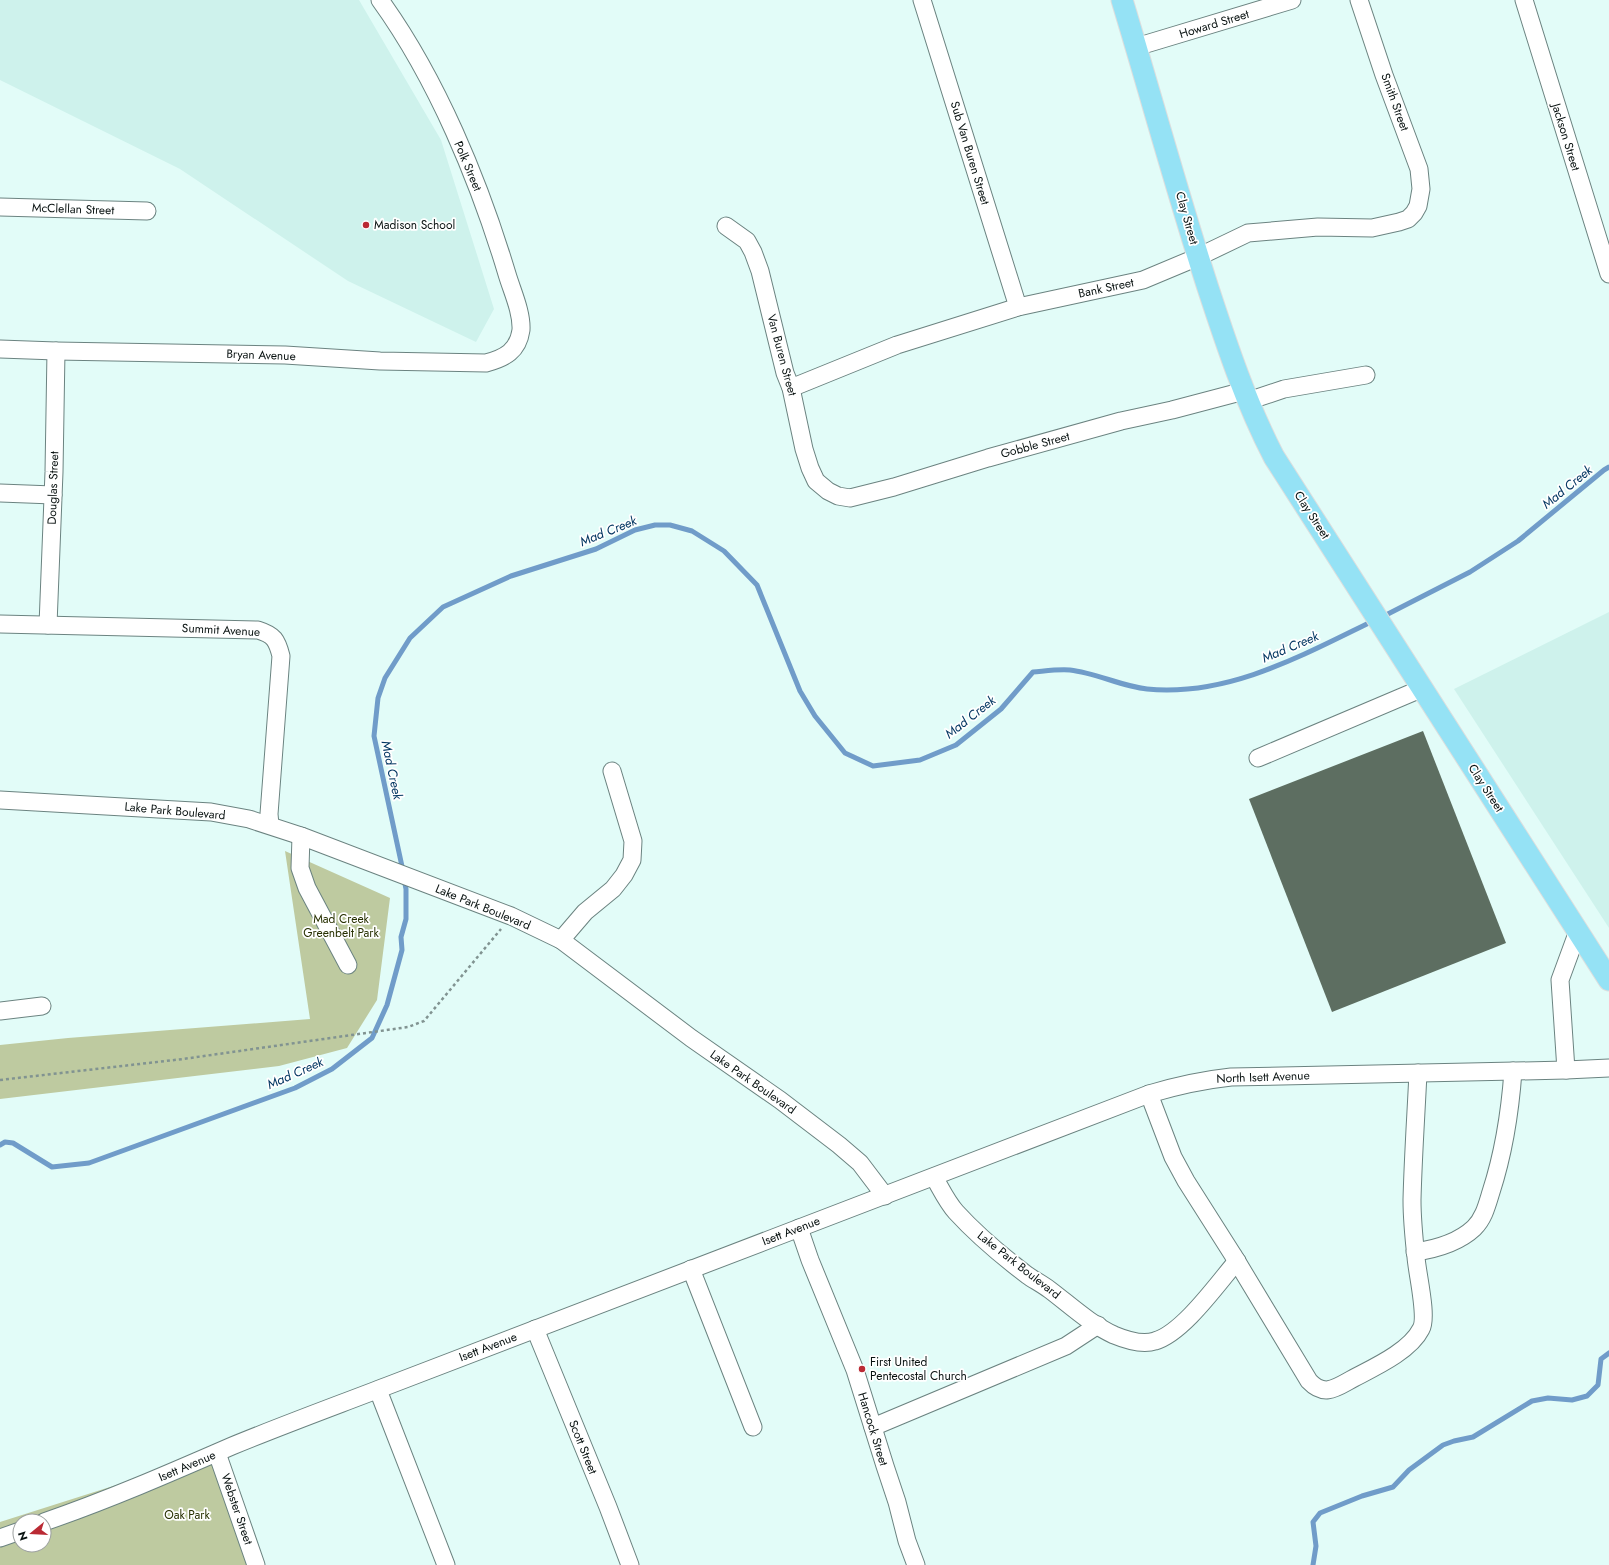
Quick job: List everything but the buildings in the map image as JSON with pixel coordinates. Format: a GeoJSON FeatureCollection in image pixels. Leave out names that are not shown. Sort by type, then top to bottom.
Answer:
{"type":"FeatureCollection","features":[{"type":"Feature","properties":{"kind":"main road","name":"Clay Street"},"geometry":{"type":"LineString","coordinates":[[1122,0],[1198,257],[1229,351],[1258,426],[1274,457],[1609,980]]}},
{"type":"Feature","properties":{"kind":"street","name":"Polk Street"},"geometry":{"type":"LineString","coordinates":[[380,0],[410,47],[436,95],[474,178],[494,233],[519,314],[521,330],[516,345]]}},
{"type":"Feature","properties":{"kind":"street","name":"Sub Van Buren Street"},"geometry":{"type":"LineString","coordinates":[[922,0],[1018,306]]}},
{"type":"Feature","properties":{"kind":"street","name":"Howard Street"},"geometry":{"type":"LineString","coordinates":[[1136,47],[1292,0]]}},
{"type":"Feature","properties":{"kind":"street","name":"Smith Street"},"geometry":{"type":"LineString","coordinates":[[1359,0],[1384,75],[1419,169],[1421,189],[1418,206]]}},
{"type":"Feature","properties":{"kind":"street","name":"Jackson Street"},"geometry":{"type":"LineString","coordinates":[[1524,0],[1609,274]]}},
{"type":"Feature","properties":{"kind":"street","name":"McClellan Street"},"geometry":{"type":"LineString","coordinates":[[0,206],[147,211]]}},
{"type":"Feature","properties":{"kind":"street","name":"Bank Street"},"geometry":{"type":"LineString","coordinates":[[791,388],[897,345],[1018,306],[1143,280],[1198,257],[1248,233],[1318,227],[1372,228],[1408,219],[1418,206]]}},
{"type":"Feature","properties":{"kind":"street","name":"Van Buren Street"},"geometry":{"type":"LineString","coordinates":[[726,226],[747,241],[753,252],[760,271],[785,372],[791,388],[804,449],[816,481],[828,491]]}},
{"type":"Feature","properties":{"kind":"street","name":"Bryan Avenue"},"geometry":{"type":"LineString","coordinates":[[0,349],[285,356],[380,361],[486,363],[502,359],[511,352],[516,345]]}},
{"type":"Feature","properties":{"kind":"street","name":"Douglas Street"},"geometry":{"type":"LineString","coordinates":[[48,625],[53,495],[56,351]]}},
{"type":"Feature","properties":{"kind":"street","name":"Gobble Street"},"geometry":{"type":"LineString","coordinates":[[828,491],[838,496],[850,498],[894,487],[988,458],[1121,420],[1284,388],[1366,375]]}},
{"type":"Feature","properties":{"kind":"street"},"geometry":{"type":"LineString","coordinates":[[0,493],[53,495]]}},
{"type":"Feature","properties":{"kind":"street","name":"Summit Avenue"},"geometry":{"type":"LineString","coordinates":[[0,624],[258,630],[270,634],[278,644],[281,656],[269,814],[270,825]]}},
{"type":"Feature","properties":{"kind":"street"},"geometry":{"type":"LineString","coordinates":[[1258,758],[1423,688]]}},
{"type":"Feature","properties":{"kind":"street"},"geometry":{"type":"LineString","coordinates":[[561,940],[585,912],[613,889],[624,875],[632,860],[633,841],[612,772]]}},
{"type":"Feature","properties":{"kind":"street","name":"Lake Park Boulevard"},"geometry":{"type":"LineString","coordinates":[[0,800],[211,812],[249,819],[301,836],[512,916],[561,940],[691,1038],[780,1100],[839,1144],[860,1163],[885,1196]]}},
{"type":"Feature","properties":{"kind":"street"},"geometry":{"type":"LineString","coordinates":[[301,836],[300,868],[307,888],[348,965]]}},
{"type":"Feature","properties":{"kind":"street"},"geometry":{"type":"LineString","coordinates":[[1566,1070],[1560,980],[1578,931]]}},
{"type":"Feature","properties":{"kind":"street"},"geometry":{"type":"LineString","coordinates":[[0,1011],[42,1006]]}},
{"type":"Feature","properties":{"kind":"street","name":"North Isett Avenue"},"geometry":{"type":"LineString","coordinates":[[934,1176],[1149,1094],[1200,1080],[1231,1077],[1609,1068]]}},
{"type":"Feature","properties":{"kind":"street"},"geometry":{"type":"LineString","coordinates":[[1415,1252],[1448,1244],[1474,1228],[1484,1215],[1496,1176],[1509,1119],[1513,1071]]}},
{"type":"Feature","properties":{"kind":"street"},"geometry":{"type":"LineString","coordinates":[[1149,1094],[1173,1157],[1180,1169],[1309,1381],[1316,1389],[1326,1391],[1336,1388],[1401,1351],[1412,1342],[1422,1328],[1423,1307],[1415,1252],[1412,1202],[1418,1073]]}},
{"type":"Feature","properties":{"kind":"street","name":"Lake Park Boulevard"},"geometry":{"type":"LineString","coordinates":[[934,1176],[947,1201],[967,1224],[1027,1275],[1098,1325],[1113,1334],[1127,1339],[1140,1342],[1155,1341],[1172,1332],[1186,1321],[1237,1261]]}},
{"type":"Feature","properties":{"kind":"street","name":"Isett Avenue"},"geometry":{"type":"LineString","coordinates":[[52,1519],[144,1484],[217,1453],[378,1390],[934,1176]]}},
{"type":"Feature","properties":{"kind":"street","name":"Hancock Street"},"geometry":{"type":"LineString","coordinates":[[799,1228],[810,1260],[855,1370],[897,1502],[907,1541],[916,1565]]}},
{"type":"Feature","properties":{"kind":"street"},"geometry":{"type":"LineString","coordinates":[[691,1269],[753,1427]]}},
{"type":"Feature","properties":{"kind":"street"},"geometry":{"type":"LineString","coordinates":[[873,1427],[1066,1346],[1098,1325]]}},
{"type":"Feature","properties":{"kind":"street","name":"Scott Street"},"geometry":{"type":"LineString","coordinates":[[535,1329],[608,1507],[630,1565]]}},
{"type":"Feature","properties":{"kind":"street"},"geometry":{"type":"LineString","coordinates":[[378,1390],[446,1565]]}},
{"type":"Feature","properties":{"kind":"street","name":"Webster Street"},"geometry":{"type":"LineString","coordinates":[[217,1453],[256,1565]]}},
{"type":"Feature","properties":{"kind":"street"},"geometry":{"type":"LineString","coordinates":[[0,1538],[12,1534]]}},
{"type":"Feature","properties":{"kind":"path"},"geometry":{"type":"LineString","coordinates":[[0,1080],[183,1059],[408,1027],[424,1021],[512,916]]}},
{"type":"Feature","properties":{"kind":"shaded area","name":"Madison School"},"geometry":{"type":"Polygon","coordinates":[[[0,0],[359,0],[441,140],[494,309],[476,342],[348,281],[180,169],[0,80],[0,0]]]}},
{"type":"Feature","properties":{"kind":"shaded area"},"geometry":{"type":"Polygon","coordinates":[[[1609,612],[1609,928],[1454,689],[1609,612]]]}},
{"type":"Feature","properties":{"kind":"green space","name":"Mad Creek Greenbelt Park"},"geometry":{"type":"Polygon","coordinates":[[[285,851],[390,898],[377,1000],[347,1048],[279,1066],[0,1099],[0,1045],[68,1038],[310,1019],[285,851]]]}},
{"type":"Feature","properties":{"kind":"green space","name":"Oak Park"},"geometry":{"type":"Polygon","coordinates":[[[217,1453],[259,1565],[0,1565],[0,1522],[12,1518],[12,1553],[52,1553],[52,1513],[28,1513],[217,1453]]]}},
{"type":"Feature","properties":{"kind":"waterway","name":"Mad Creek"},"geometry":{"type":"LineString","coordinates":[[1382,617],[1470,572],[1518,541],[1609,467]]}},
{"type":"Feature","properties":{"kind":"waterway","name":"Mad Creek"},"geometry":{"type":"LineString","coordinates":[[403,871],[374,736],[378,698],[385,678],[410,638],[443,607],[511,576],[596,549],[635,530],[655,525],[670,525],[692,531],[724,551],[757,585],[800,691],[815,716],[845,753],[873,766],[920,760],[956,745],[1001,709],[1033,672],[1070,670],[1147,689],[1177,690],[1207,687],[1236,680],[1292,660],[1373,621]]}},
{"type":"Feature","properties":{"kind":"waterway","name":"Mad Creek"},"geometry":{"type":"LineString","coordinates":[[0,1145],[5,1142],[13,1143],[52,1167],[89,1163],[295,1088],[332,1069],[372,1038],[387,1005],[402,950],[401,937],[406,919],[406,889],[404,879]]}},
{"type":"Feature","properties":{"kind":"waterway"},"geometry":{"type":"LineString","coordinates":[[1313,1565],[1316,1546],[1313,1522],[1320,1513],[1362,1496],[1393,1487],[1409,1470],[1443,1445],[1473,1437],[1532,1401],[1548,1398],[1572,1400],[1587,1396],[1598,1385],[1601,1359],[1609,1353]]}},
{"type":"Feature","properties":{"kind":"place","name":"Madison School"},"geometry":{"type":"Point","coordinates":[366,225]}},
{"type":"Feature","properties":{"kind":"place","name":"First United Pentecostal Church"},"geometry":{"type":"Point","coordinates":[862,1369]}}]}
